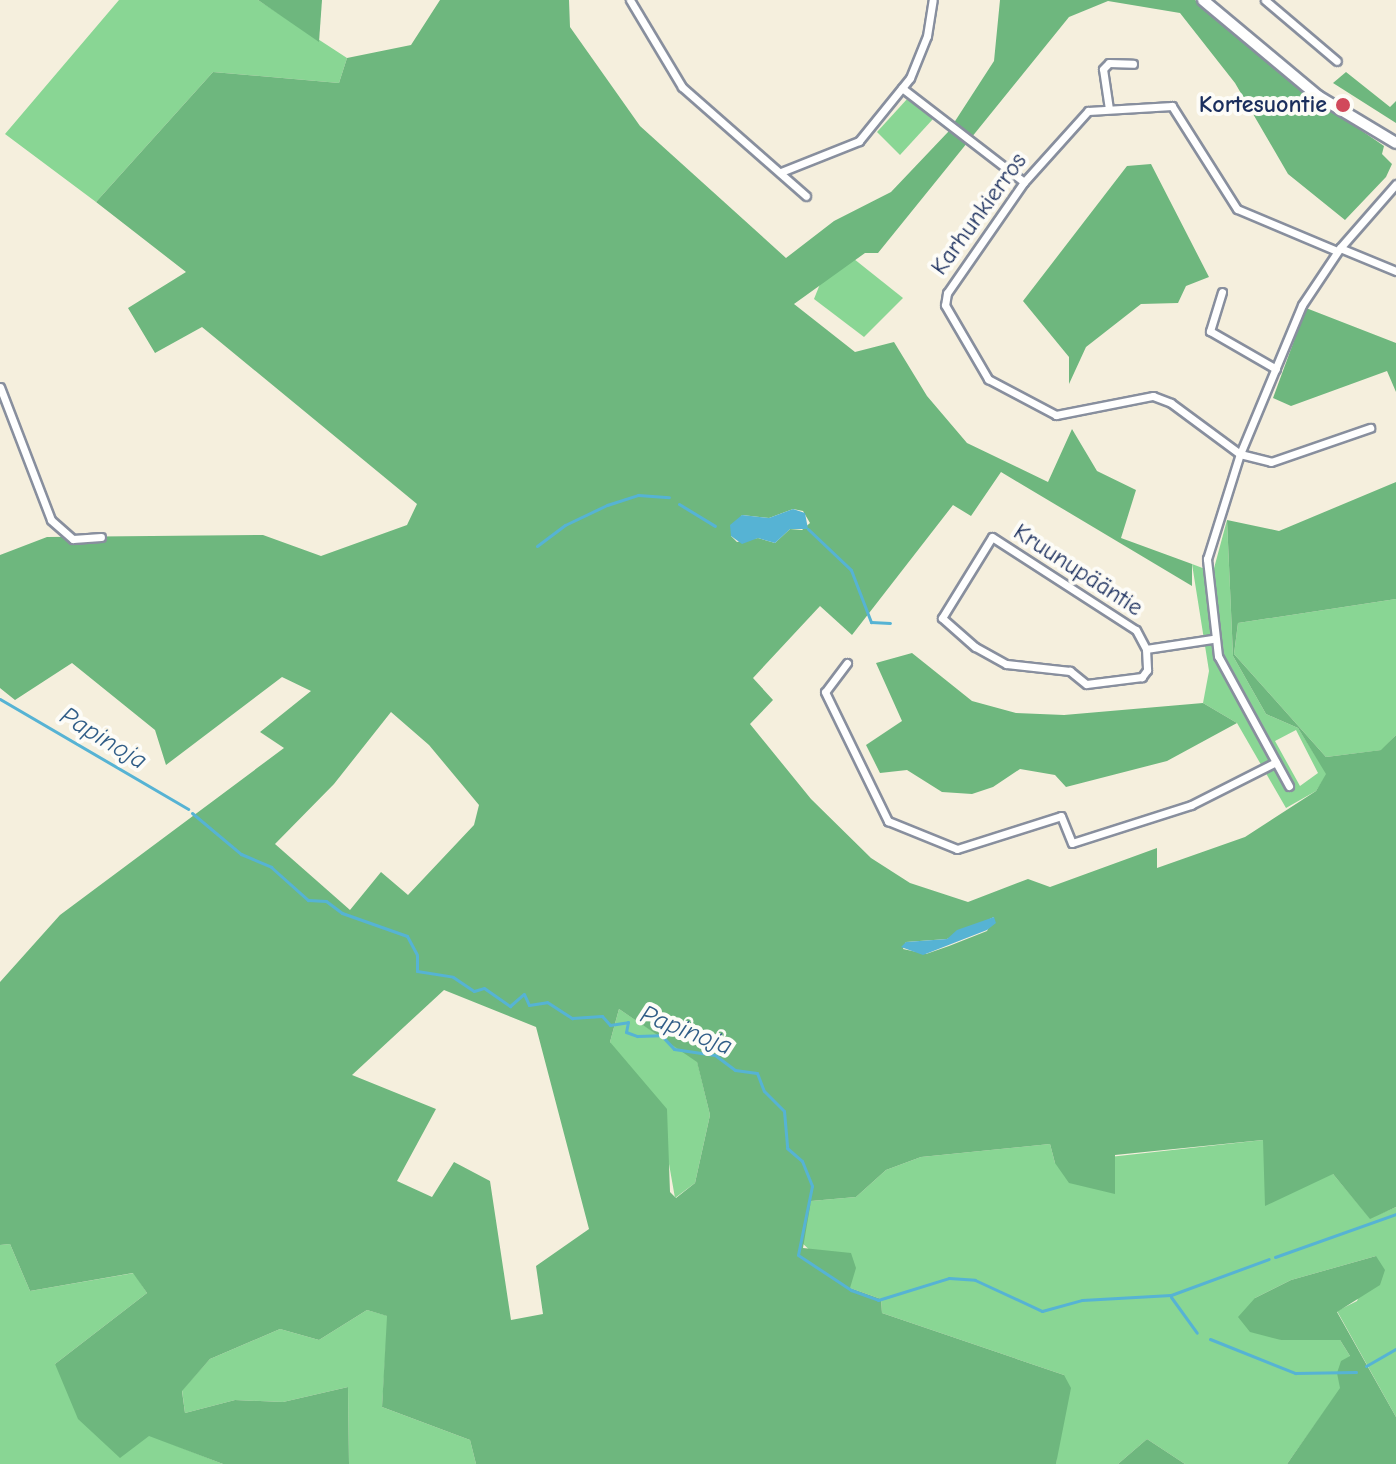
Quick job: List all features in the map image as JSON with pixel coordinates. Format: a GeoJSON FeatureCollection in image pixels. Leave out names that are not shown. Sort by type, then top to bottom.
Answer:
{"type":"FeatureCollection","features":[{"type":"Feature","properties":{"kind":"main road"},"geometry":{"type":"LineString","coordinates":[[1210,2],[1318,96],[1396,143]]}},
{"type":"Feature","properties":{"kind":"street"},"geometry":{"type":"LineString","coordinates":[[630,0],[682,87],[806,196]]}},
{"type":"Feature","properties":{"kind":"street"},"geometry":{"type":"LineString","coordinates":[[781,172],[859,141],[902,88],[927,36],[933,0]]}},
{"type":"Feature","properties":{"kind":"street"},"geometry":{"type":"LineString","coordinates":[[1265,0],[1337,61]]}},
{"type":"Feature","properties":{"kind":"street"},"geometry":{"type":"LineString","coordinates":[[1109,109],[1103,69],[1109,63],[1133,64]]}},
{"type":"Feature","properties":{"kind":"street"},"geometry":{"type":"LineString","coordinates":[[902,88],[1024,182]]}},
{"type":"Feature","properties":{"kind":"street","name":"Karhunkierros"},"geometry":{"type":"LineString","coordinates":[[1240,454],[1171,403],[1153,396],[1129,397],[1066,416],[988,379],[945,299],[1024,182],[1081,114],[1109,109],[1172,106],[1237,209],[1338,250]]}},
{"type":"Feature","properties":{"kind":"street"},"geometry":{"type":"LineString","coordinates":[[1289,786],[1212,639],[1207,559],[1240,454],[1302,305],[1338,250],[1396,184]]}},
{"type":"Feature","properties":{"kind":"street"},"geometry":{"type":"LineString","coordinates":[[1338,250],[1396,271]]}},
{"type":"Feature","properties":{"kind":"street"},"geometry":{"type":"LineString","coordinates":[[1222,292],[1208,323],[1214,337],[1276,369]]}},
{"type":"Feature","properties":{"kind":"street"},"geometry":{"type":"LineString","coordinates":[[0,387],[51,520],[73,539],[101,537]]}},
{"type":"Feature","properties":{"kind":"street"},"geometry":{"type":"LineString","coordinates":[[1240,454],[1271,462],[1370,428]]}},
{"type":"Feature","properties":{"kind":"street","name":"Kruunupääntie"},"geometry":{"type":"LineString","coordinates":[[992,537],[1136,630],[1146,649],[1147,670],[1142,677],[1086,684],[1070,671],[1006,664],[975,647],[942,618],[992,537]]}},
{"type":"Feature","properties":{"kind":"street","name":"Kruunupääntie"},"geometry":{"type":"LineString","coordinates":[[1146,649],[1212,639]]}},
{"type":"Feature","properties":{"kind":"street"},"geometry":{"type":"LineString","coordinates":[[847,663],[825,692],[888,821],[957,849],[1061,816],[1072,843],[1191,805],[1276,762]]}},
{"type":"Feature","properties":{"kind":"green space"},"geometry":{"type":"Polygon","coordinates":[[[119,0],[258,0],[347,58],[339,83],[213,72],[96,202],[5,134],[119,0]]]}},
{"type":"Feature","properties":{"kind":"green space"},"geometry":{"type":"Polygon","coordinates":[[[258,0],[322,0],[319,42],[258,0]]]}},
{"type":"Feature","properties":{"kind":"green space"},"geometry":{"type":"Polygon","coordinates":[[[440,0],[569,0],[570,27],[640,126],[786,258],[834,221],[891,192],[948,132],[994,61],[1000,0],[1195,0],[1311,96],[1384,146],[1382,154],[1392,164],[1386,177],[1345,220],[1288,174],[1235,83],[1180,13],[1108,1],[1069,17],[878,253],[865,253],[794,304],[855,352],[894,342],[927,396],[967,443],[1048,482],[1072,429],[1097,471],[1136,490],[1121,538],[1192,564],[1192,586],[1001,472],[971,516],[953,505],[852,635],[820,606],[753,678],[773,700],[750,724],[811,799],[871,858],[910,883],[968,902],[1028,879],[1050,887],[1157,848],[1157,868],[1245,837],[1316,791],[1326,774],[1298,728],[1266,714],[1233,656],[1227,520],[1279,531],[1396,482],[1396,599],[1238,623],[1234,654],[1326,757],[1381,750],[1396,735],[1396,1207],[1370,1219],[1333,1174],[1265,1206],[1263,1140],[1115,1155],[1115,1194],[1069,1183],[1055,1163],[1050,1144],[921,1157],[886,1170],[856,1197],[811,1201],[803,1248],[851,1253],[856,1268],[850,1288],[881,1299],[882,1313],[1064,1375],[1071,1388],[1056,1464],[476,1464],[470,1440],[382,1407],[387,1316],[367,1310],[319,1340],[280,1329],[210,1359],[182,1391],[185,1413],[235,1400],[283,1402],[348,1387],[349,1464],[223,1464],[149,1436],[120,1458],[78,1419],[55,1364],[147,1293],[133,1273],[30,1291],[10,1244],[0,1245],[0,982],[60,915],[284,748],[260,732],[311,691],[282,677],[166,765],[155,730],[72,663],[15,700],[0,688],[0,555],[47,537],[263,535],[321,556],[407,525],[417,504],[202,327],[155,353],[128,308],[186,272],[96,202],[213,72],[339,83],[347,58],[411,45],[440,0]],[[793,509],[769,518],[742,515],[731,536],[737,542],[758,538],[775,543],[790,529],[802,530],[810,523],[803,511],[793,509]],[[391,712],[334,784],[275,844],[350,910],[381,872],[408,895],[474,825],[479,805],[429,745],[391,712]],[[994,917],[947,939],[906,942],[903,949],[926,954],[949,946],[987,931],[994,917]],[[444,990],[352,1075],[436,1109],[397,1181],[432,1197],[454,1162],[490,1181],[511,1320],[543,1314],[536,1266],[589,1229],[536,1027],[444,990]],[[619,1009],[610,1042],[667,1109],[670,1192],[676,1198],[695,1183],[710,1115],[697,1062],[619,1009]]]}},
{"type":"Feature","properties":{"kind":"green space"},"geometry":{"type":"Polygon","coordinates":[[[1346,72],[1390,107],[1396,101],[1396,123],[1333,83],[1346,72]]]}},
{"type":"Feature","properties":{"kind":"green space"},"geometry":{"type":"Polygon","coordinates":[[[908,98],[933,119],[900,155],[877,132],[908,98]]]}},
{"type":"Feature","properties":{"kind":"green space"},"geometry":{"type":"Polygon","coordinates":[[[1151,164],[1209,277],[1186,286],[1178,303],[1141,304],[1086,347],[1069,384],[1069,357],[1023,301],[1127,166],[1151,164]]]}},
{"type":"Feature","properties":{"kind":"green space"},"geometry":{"type":"Polygon","coordinates":[[[849,255],[903,298],[864,337],[814,299],[820,284],[849,255]]]}},
{"type":"Feature","properties":{"kind":"green space"},"geometry":{"type":"Polygon","coordinates":[[[1306,308],[1396,343],[1396,392],[1387,371],[1291,406],[1273,398],[1306,308]]]}},
{"type":"Feature","properties":{"kind":"green space"},"geometry":{"type":"Polygon","coordinates":[[[1227,520],[1233,656],[1266,714],[1298,728],[1327,774],[1316,791],[1286,808],[1237,723],[1203,703],[1209,671],[1192,564],[1213,572],[1227,520]],[[1296,730],[1275,741],[1300,786],[1318,773],[1296,730]]]}},
{"type":"Feature","properties":{"kind":"green space"},"geometry":{"type":"Polygon","coordinates":[[[1396,599],[1396,735],[1382,750],[1326,757],[1234,654],[1238,623],[1396,599]]]}},
{"type":"Feature","properties":{"kind":"green space"},"geometry":{"type":"Polygon","coordinates":[[[912,653],[972,701],[1016,713],[1064,715],[1203,703],[1237,723],[1167,761],[1066,787],[1055,775],[1020,769],[993,787],[972,794],[942,792],[907,770],[880,773],[866,745],[902,721],[876,663],[912,653]]]}},
{"type":"Feature","properties":{"kind":"green space"},"geometry":{"type":"Polygon","coordinates":[[[619,1009],[697,1061],[710,1115],[695,1183],[675,1198],[669,1164],[610,1042],[619,1009]]]}},
{"type":"Feature","properties":{"kind":"green space"},"geometry":{"type":"Polygon","coordinates":[[[1263,1140],[1333,1174],[1370,1218],[1396,1207],[1396,1417],[1337,1311],[1357,1301],[1376,1256],[1291,1280],[1255,1298],[1281,1340],[1340,1340],[1350,1356],[1341,1388],[1287,1464],[1185,1464],[1147,1439],[1118,1464],[1056,1464],[1064,1375],[882,1313],[881,1299],[850,1288],[800,1241],[811,1201],[856,1197],[886,1170],[921,1157],[1050,1144],[1055,1163],[1263,1140]]]}},
{"type":"Feature","properties":{"kind":"green space"},"geometry":{"type":"Polygon","coordinates":[[[10,1244],[30,1291],[134,1273],[147,1293],[55,1364],[149,1435],[223,1464],[0,1464],[0,1245],[10,1244]]]}},
{"type":"Feature","properties":{"kind":"green space"},"geometry":{"type":"Polygon","coordinates":[[[1376,1256],[1385,1270],[1380,1285],[1337,1312],[1396,1417],[1396,1464],[1287,1464],[1340,1388],[1337,1373],[1341,1361],[1350,1356],[1340,1340],[1281,1340],[1250,1332],[1238,1317],[1255,1298],[1291,1280],[1376,1256]]]}},
{"type":"Feature","properties":{"kind":"green space"},"geometry":{"type":"Polygon","coordinates":[[[367,1310],[388,1316],[382,1407],[470,1440],[476,1464],[349,1464],[348,1387],[283,1402],[235,1400],[185,1413],[182,1390],[210,1359],[280,1329],[319,1340],[367,1310]]]}},
{"type":"Feature","properties":{"kind":"green space"},"geometry":{"type":"Polygon","coordinates":[[[1147,1439],[1185,1464],[1118,1464],[1147,1439]]]}},
{"type":"Feature","properties":{"kind":"water"},"geometry":{"type":"Polygon","coordinates":[[[793,509],[805,513],[808,529],[790,529],[775,543],[758,538],[742,544],[731,536],[730,525],[742,515],[769,518],[793,509]]]}},
{"type":"Feature","properties":{"kind":"water"},"geometry":{"type":"Polygon","coordinates":[[[994,917],[996,923],[987,930],[923,955],[901,947],[906,942],[947,939],[957,930],[994,917]]]}},
{"type":"Feature","properties":{"kind":"waterway"},"geometry":{"type":"LineString","coordinates":[[537,546],[565,525],[607,505],[638,495],[669,497]]}},
{"type":"Feature","properties":{"kind":"waterway"},"geometry":{"type":"LineString","coordinates":[[679,504],[715,526]]}},
{"type":"Feature","properties":{"kind":"waterway"},"geometry":{"type":"LineString","coordinates":[[808,529],[851,570],[871,622],[890,623]]}},
{"type":"Feature","properties":{"kind":"waterway","name":"Papinoja"},"geometry":{"type":"LineString","coordinates":[[0,699],[188,809]]}},
{"type":"Feature","properties":{"kind":"waterway","name":"Papinoja"},"geometry":{"type":"LineString","coordinates":[[192,813],[241,854],[271,867],[308,900],[326,901],[342,913],[407,936],[417,955],[417,971],[453,977],[474,991],[484,988],[510,1006],[524,994],[529,1005],[547,1002],[572,1018],[602,1016],[610,1025],[628,1022],[626,1032],[637,1036],[661,1035],[674,1049],[715,1055],[735,1070],[757,1073],[764,1091],[784,1111],[787,1148],[802,1161],[812,1186],[798,1255],[851,1290],[878,1300],[949,1278],[975,1280],[1042,1311],[1082,1300],[1171,1295],[1269,1259]]}},
{"type":"Feature","properties":{"kind":"waterway","name":"Papinoja"},"geometry":{"type":"LineString","coordinates":[[1275,1257],[1396,1214]]}},
{"type":"Feature","properties":{"kind":"waterway"},"geometry":{"type":"LineString","coordinates":[[1171,1297],[1197,1333]]}},
{"type":"Feature","properties":{"kind":"waterway"},"geometry":{"type":"LineString","coordinates":[[1210,1339],[1295,1373],[1356,1372]]}},
{"type":"Feature","properties":{"kind":"waterway","name":"Papinoja"},"geometry":{"type":"LineString","coordinates":[[1366,1366],[1396,1349]]}},
{"type":"Feature","properties":{"kind":"place","name":"Kortesuontie"},"geometry":{"type":"Point","coordinates":[1343,105]}}]}
